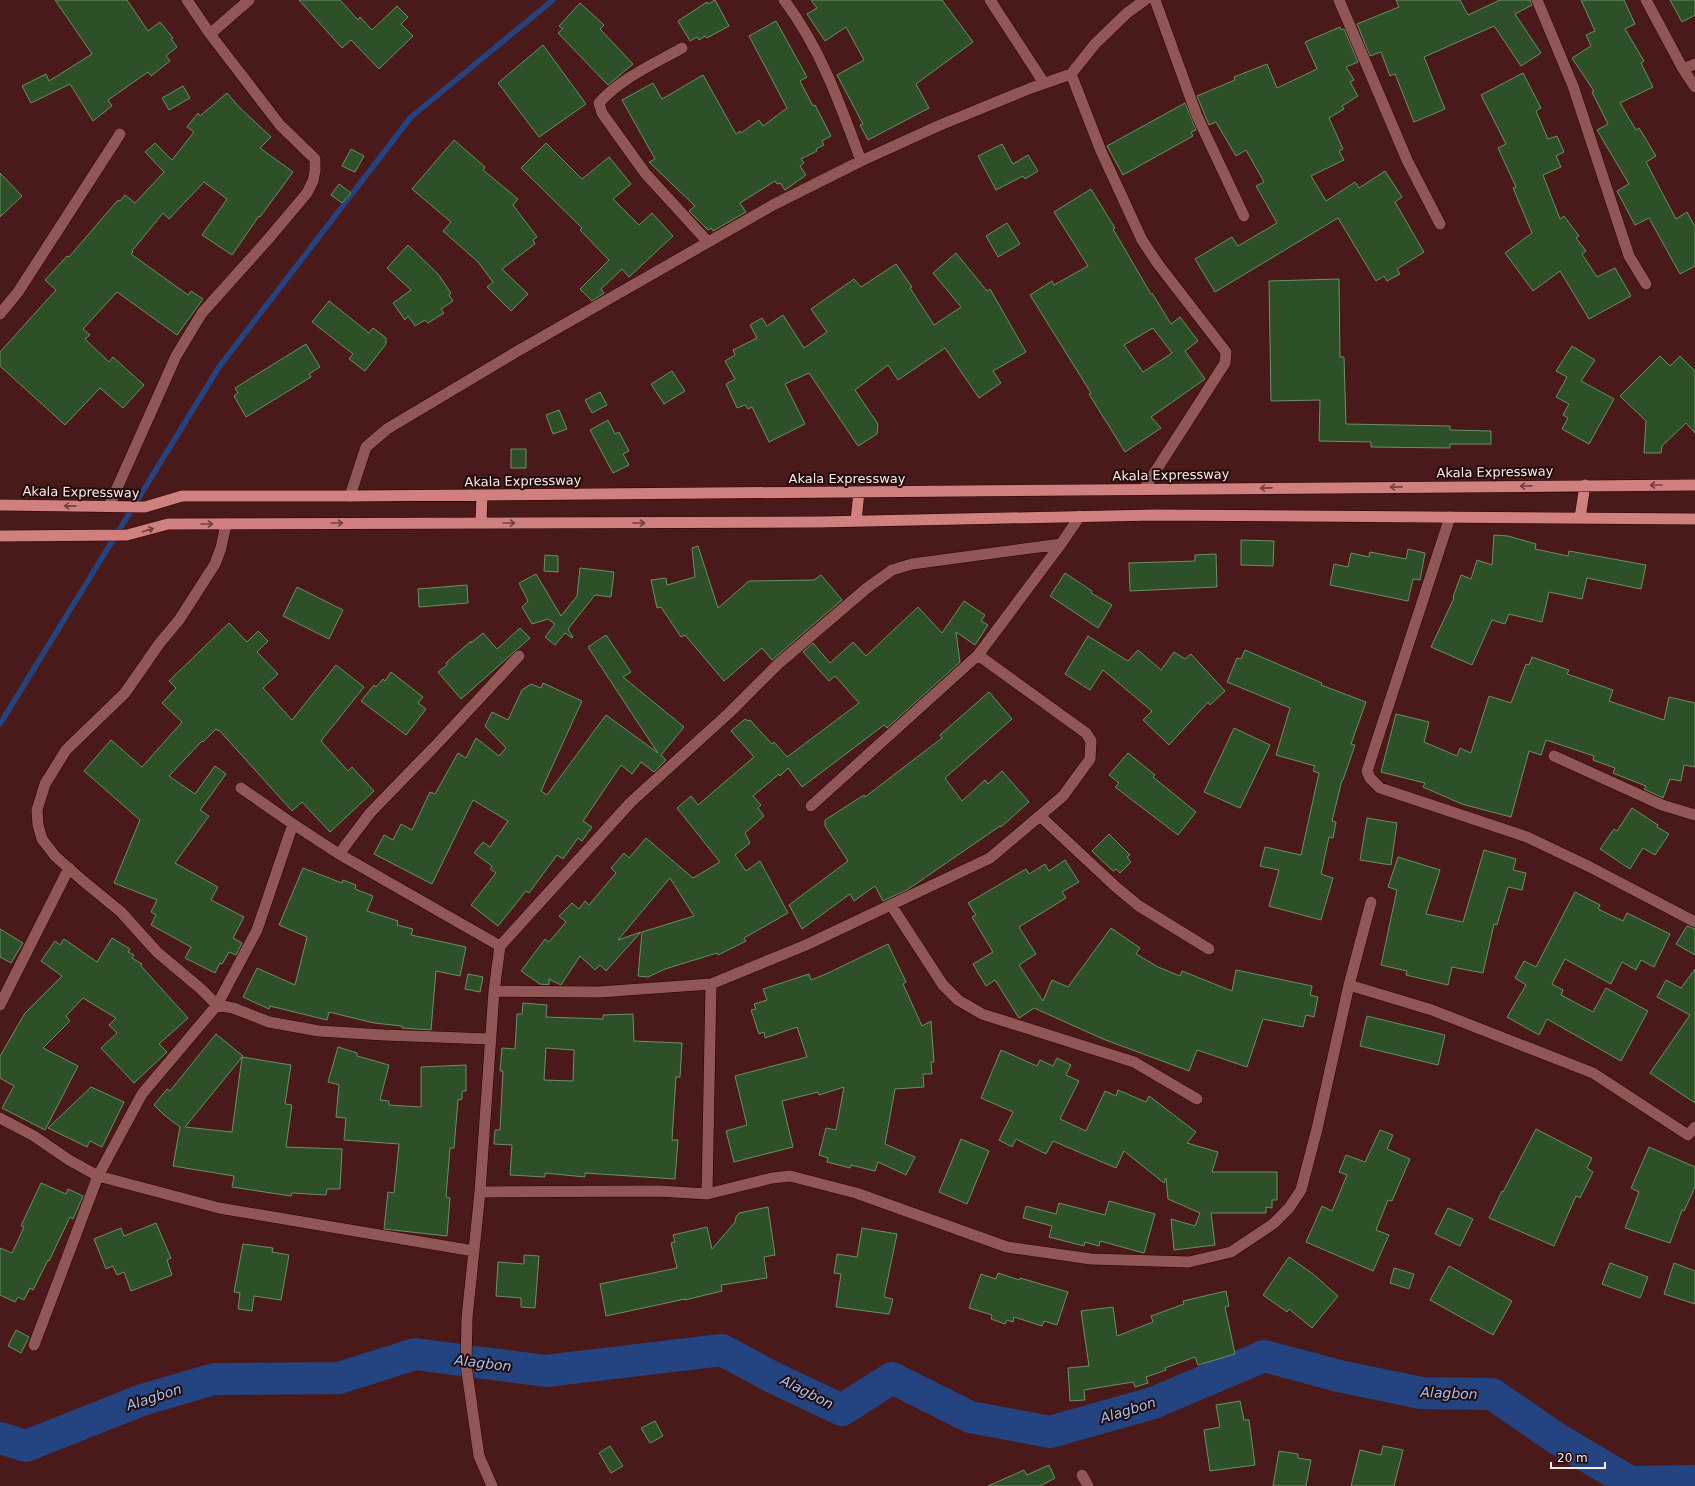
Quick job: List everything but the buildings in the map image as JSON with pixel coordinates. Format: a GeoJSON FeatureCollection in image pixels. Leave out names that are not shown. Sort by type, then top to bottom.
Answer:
{"type":"FeatureCollection","features":[{"type":"Feature","properties":{"kind":"main road"},"geometry":{"type":"LineString","coordinates":[[1580,518],[1585,485]]}},
{"type":"Feature","properties":{"kind":"main road","name":"Akala Expressway"},"geometry":{"type":"LineString","coordinates":[[0,505],[145,507],[182,496],[350,496],[1695,485]]}},
{"type":"Feature","properties":{"kind":"main road"},"geometry":{"type":"LineString","coordinates":[[856,521],[860,492]]}},
{"type":"Feature","properties":{"kind":"main road"},"geometry":{"type":"LineString","coordinates":[[481,523],[482,495]]}},
{"type":"Feature","properties":{"kind":"main road"},"geometry":{"type":"LineString","coordinates":[[0,536],[127,535],[168,524],[856,521],[1154,515],[1695,519]]}},
{"type":"Feature","properties":{"kind":"street"},"geometry":{"type":"LineString","coordinates":[[109,506],[176,356],[202,313],[307,193],[315,171],[315,159],[280,125],[210,34],[187,0]]}},
{"type":"Feature","properties":{"kind":"street"},"geometry":{"type":"LineString","coordinates":[[210,34],[250,0]]}},
{"type":"Feature","properties":{"kind":"street"},"geometry":{"type":"LineString","coordinates":[[784,0],[813,44],[835,89],[861,161]]}},
{"type":"Feature","properties":{"kind":"street"},"geometry":{"type":"LineString","coordinates":[[990,0],[1044,83]]}},
{"type":"Feature","properties":{"kind":"street"},"geometry":{"type":"LineString","coordinates":[[350,496],[366,447],[386,429],[773,205],[861,161],[938,126],[1044,83],[1071,74],[1095,44],[1127,13],[1145,0]]}},
{"type":"Feature","properties":{"kind":"street"},"geometry":{"type":"LineString","coordinates":[[1155,0],[1197,116],[1244,216]]}},
{"type":"Feature","properties":{"kind":"street"},"geometry":{"type":"LineString","coordinates":[[1339,0],[1407,160],[1440,224]]}},
{"type":"Feature","properties":{"kind":"street"},"geometry":{"type":"LineString","coordinates":[[1537,0],[1573,86],[1629,256],[1646,284]]}},
{"type":"Feature","properties":{"kind":"street"},"geometry":{"type":"LineString","coordinates":[[1646,0],[1683,69],[1695,87]]}},
{"type":"Feature","properties":{"kind":"street"},"geometry":{"type":"LineString","coordinates":[[682,48],[620,83],[609,91],[599,102],[602,113],[645,173],[708,242]]}},
{"type":"Feature","properties":{"kind":"street"},"geometry":{"type":"LineString","coordinates":[[1683,69],[1695,64]]}},
{"type":"Feature","properties":{"kind":"street"},"geometry":{"type":"LineString","coordinates":[[1071,74],[1101,151],[1142,240],[1158,264],[1226,352],[1225,363],[1144,489]]}},
{"type":"Feature","properties":{"kind":"street"},"geometry":{"type":"LineString","coordinates":[[0,314],[18,292],[120,134]]}},
{"type":"Feature","properties":{"kind":"street"},"geometry":{"type":"LineString","coordinates":[[811,806],[978,655],[1061,544],[1080,516]]}},
{"type":"Feature","properties":{"kind":"street"},"geometry":{"type":"LineString","coordinates":[[1450,517],[1367,771],[1370,778],[1380,788],[1527,837],[1590,867],[1695,922]]}},
{"type":"Feature","properties":{"kind":"street"},"geometry":{"type":"LineString","coordinates":[[226,524],[221,548],[215,564],[179,620],[159,644],[125,693],[66,750],[45,784],[38,810],[38,825],[42,839],[55,856],[121,912],[157,952],[201,989],[217,1005],[233,1008],[269,1022],[319,1031],[490,1039]]}},
{"type":"Feature","properties":{"kind":"street"},"geometry":{"type":"LineString","coordinates":[[492,1486],[479,1456],[466,1366],[467,1318],[480,1192],[494,991],[500,946],[631,802],[729,712],[778,664],[868,588],[892,570],[912,564],[1061,544]]}},
{"type":"Feature","properties":{"kind":"street"},"geometry":{"type":"LineString","coordinates":[[494,991],[599,992],[711,984],[806,945],[990,858],[1064,796],[1090,759],[1091,741],[1086,733],[978,655]]}},
{"type":"Feature","properties":{"kind":"street"},"geometry":{"type":"LineString","coordinates":[[339,854],[370,813],[519,656]]}},
{"type":"Feature","properties":{"kind":"street"},"geometry":{"type":"LineString","coordinates":[[1554,756],[1662,805],[1695,815]]}},
{"type":"Feature","properties":{"kind":"street"},"geometry":{"type":"LineString","coordinates":[[241,788],[339,854],[500,946]]}},
{"type":"Feature","properties":{"kind":"street"},"geometry":{"type":"LineString","coordinates":[[1040,816],[1116,887],[1139,906],[1209,949]]}},
{"type":"Feature","properties":{"kind":"street"},"geometry":{"type":"LineString","coordinates":[[34,1345],[98,1176],[142,1094],[217,1005],[257,930],[293,824]]}},
{"type":"Feature","properties":{"kind":"street"},"geometry":{"type":"LineString","coordinates":[[0,1005],[69,868]]}},
{"type":"Feature","properties":{"kind":"street"},"geometry":{"type":"LineString","coordinates":[[480,1192],[659,1191],[707,1194],[772,1178],[790,1176],[856,1193],[1007,1247],[1091,1259],[1189,1262],[1231,1252],[1273,1224],[1290,1208],[1301,1190],[1317,1128],[1349,985],[1371,902]]}},
{"type":"Feature","properties":{"kind":"street"},"geometry":{"type":"LineString","coordinates":[[892,904],[943,985],[958,1000],[982,1014],[1134,1062],[1197,1099]]}},
{"type":"Feature","properties":{"kind":"street"},"geometry":{"type":"LineString","coordinates":[[707,1194],[711,984]]}},
{"type":"Feature","properties":{"kind":"street"},"geometry":{"type":"LineString","coordinates":[[1349,985],[1432,1010],[1594,1073],[1693,1134]]}},
{"type":"Feature","properties":{"kind":"street"},"geometry":{"type":"LineString","coordinates":[[0,1118],[34,1136],[69,1160],[98,1176],[219,1208],[474,1251]]}},
{"type":"Feature","properties":{"kind":"street"},"geometry":{"type":"LineString","coordinates":[[1082,1475],[1088,1486]]}},
{"type":"Feature","properties":{"kind":"waterway"},"geometry":{"type":"LineString","coordinates":[[0,724],[219,367],[411,117],[553,0]]}},
{"type":"Feature","properties":{"kind":"waterway","name":"Alagbon"},"geometry":{"type":"LineString","coordinates":[[0,1438],[26,1446],[142,1400],[214,1379],[339,1378],[415,1354],[546,1371],[722,1350],[772,1377],[842,1410],[892,1378],[970,1417],[1050,1432],[1153,1403],[1264,1356],[1339,1376],[1421,1393],[1492,1394],[1556,1438],[1630,1482],[1695,1481]]}}]}
